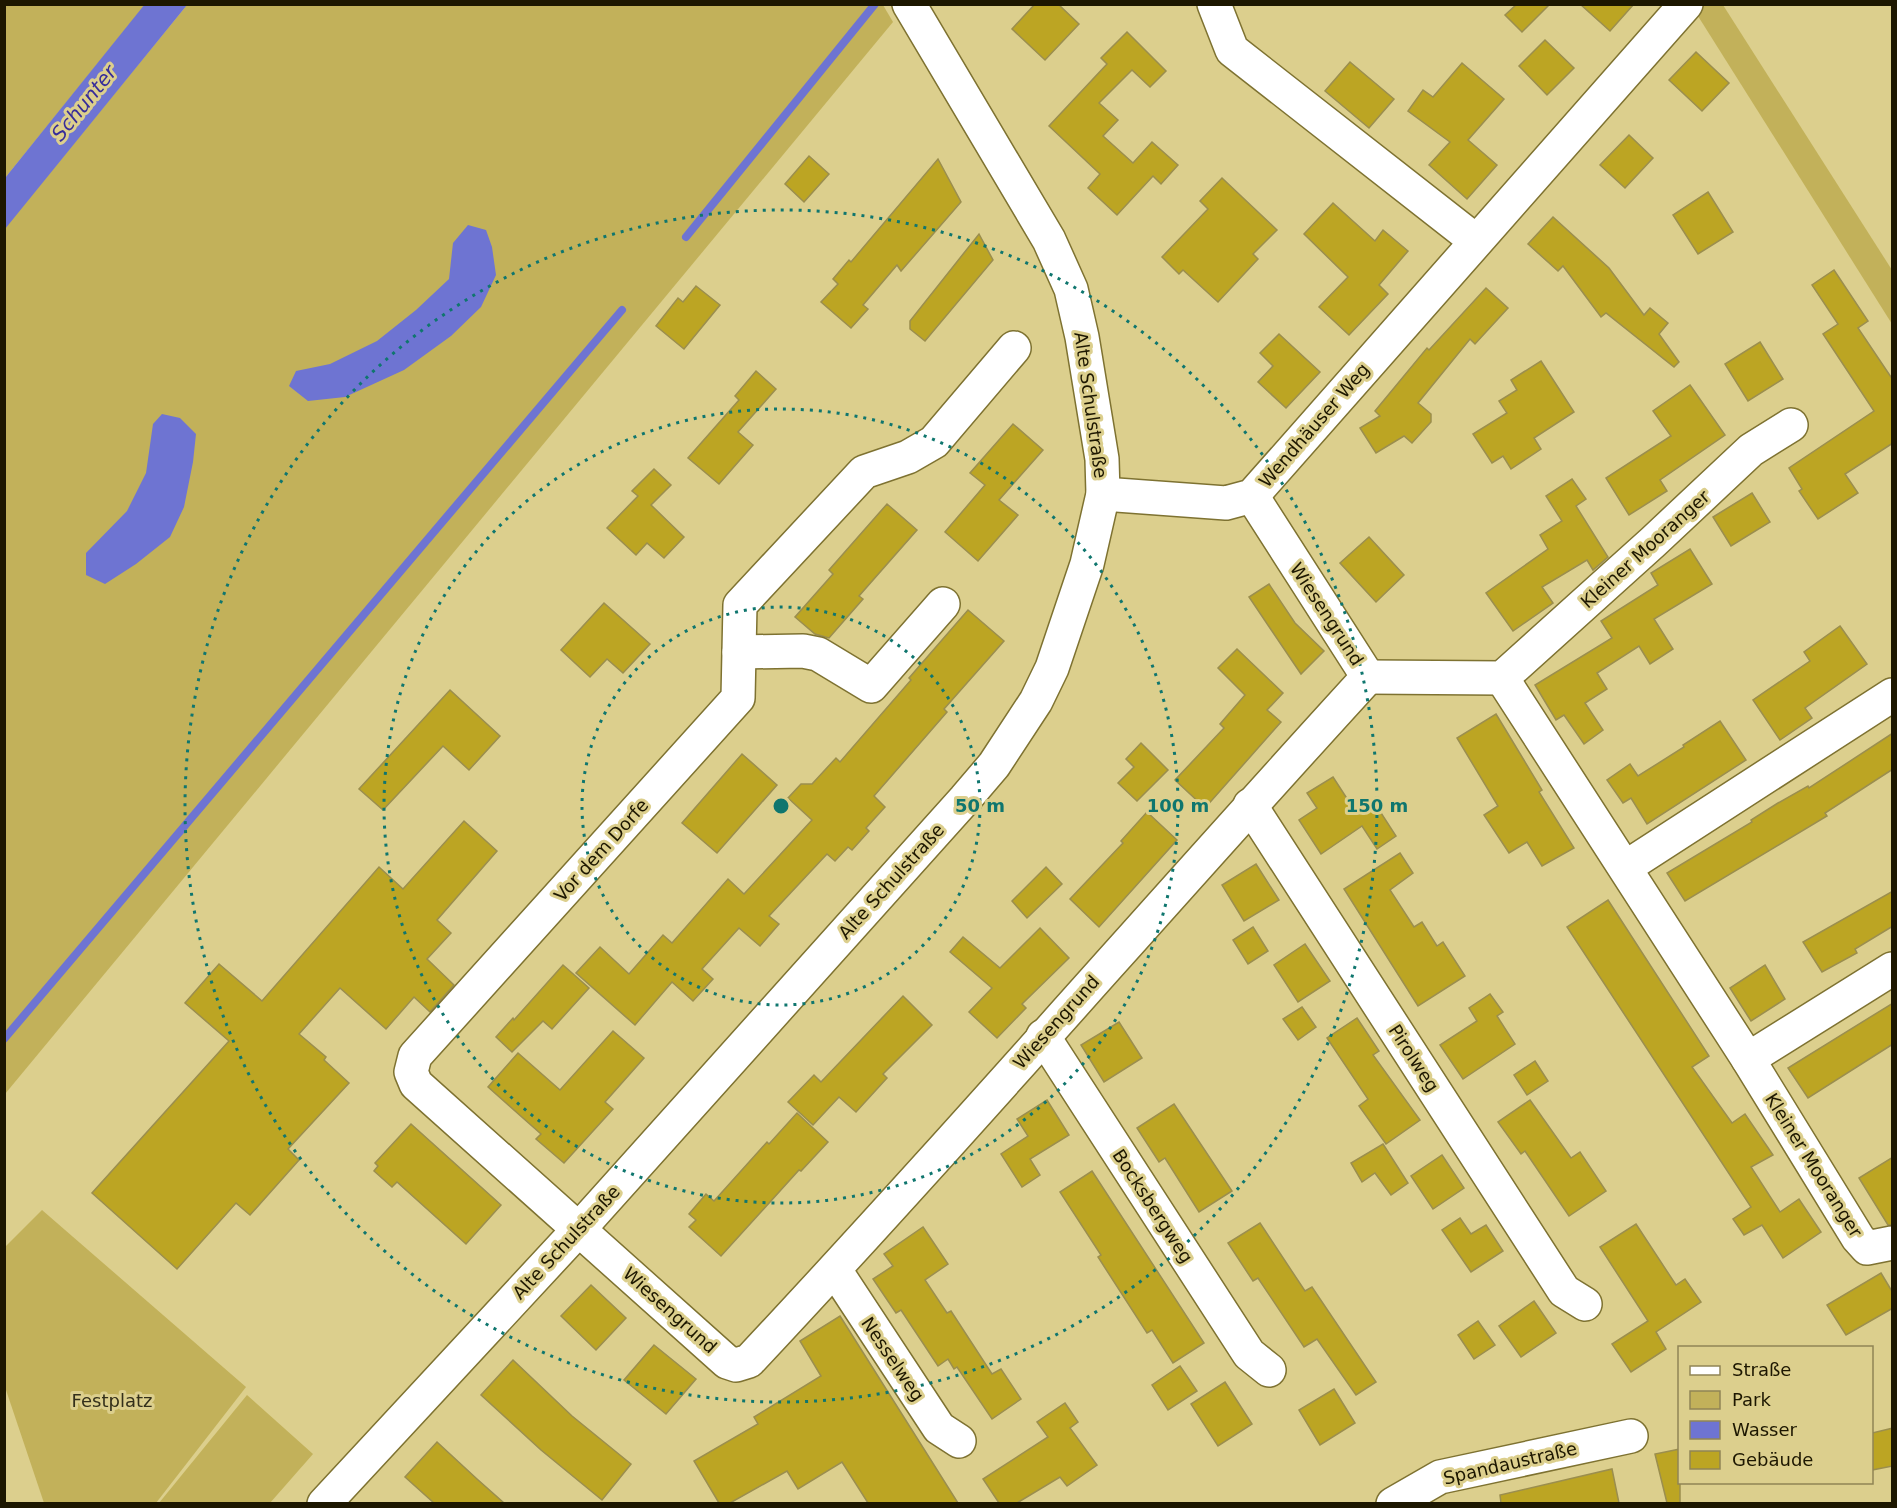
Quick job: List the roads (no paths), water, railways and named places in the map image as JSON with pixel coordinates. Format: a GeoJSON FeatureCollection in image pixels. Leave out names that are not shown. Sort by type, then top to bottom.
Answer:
{"type":"FeatureCollection","features":[{"type":"Feature","properties":{"kind":"street","name":"Alte Schulstraße"},"geometry":{"type":"LineString","coordinates":[[324,1503],[580,1228],[936,832],[994,765],[1036,701],[1052,668],[1087,564],[1102,494],[1102,459],[1082,337],[1071,289],[1049,240],[909,4]]}},
{"type":"Feature","properties":{"kind":"street"},"geometry":{"type":"LineString","coordinates":[[1214,4],[1232,50],[1476,241]]}},
{"type":"Feature","properties":{"kind":"street","name":"Wendhäuser Weg"},"geometry":{"type":"LineString","coordinates":[[1102,494],[1226,503],[1251,496],[1686,4]]}},
{"type":"Feature","properties":{"kind":"street","name":"Vor dem Dorfe"},"geometry":{"type":"LineString","coordinates":[[580,1228],[416,1084],[411,1072],[415,1056],[738,698],[740,605],[864,472],[908,457],[934,442],[1014,348]]}},
{"type":"Feature","properties":{"kind":"street","name":"Kleiner Mooranger"},"geometry":{"type":"LineString","coordinates":[[1791,425],[1751,450],[1502,678],[1626,867],[1858,1238],[1867,1248],[1893,1243]]}},
{"type":"Feature","properties":{"kind":"street","name":"Wiesengrund"},"geometry":{"type":"LineString","coordinates":[[580,1228],[727,1362],[736,1365],[749,1361],[835,1270],[1250,805],[1368,677],[1251,496]]}},
{"type":"Feature","properties":{"kind":"street"},"geometry":{"type":"LineString","coordinates":[[739,652],[803,651],[818,654],[871,686],[943,604]]}},
{"type":"Feature","properties":{"kind":"street"},"geometry":{"type":"LineString","coordinates":[[1368,677],[1502,678]]}},
{"type":"Feature","properties":{"kind":"street"},"geometry":{"type":"LineString","coordinates":[[1626,867],[1893,695]]}},
{"type":"Feature","properties":{"kind":"street","name":"Pirolweg"},"geometry":{"type":"LineString","coordinates":[[1250,805],[1564,1291],[1585,1304]]}},
{"type":"Feature","properties":{"kind":"street"},"geometry":{"type":"LineString","coordinates":[[1748,1059],[1893,969]]}},
{"type":"Feature","properties":{"kind":"street","name":"Bocksbergweg"},"geometry":{"type":"LineString","coordinates":[[1043,1036],[1249,1354],[1269,1370]]}},
{"type":"Feature","properties":{"kind":"street","name":"Nesselweg"},"geometry":{"type":"LineString","coordinates":[[835,1270],[939,1428],[959,1441]]}},
{"type":"Feature","properties":{"kind":"street","name":"Spandaustraße"},"geometry":{"type":"LineString","coordinates":[[1394,1503],[1440,1477],[1631,1436]]}},
{"type":"Feature","properties":{"kind":"water","name":"Schunter"},"geometry":{"type":"Polygon","coordinates":[[[145,4],[187,5],[5,229],[5,178],[145,4]]]}},
{"type":"Feature","properties":{"kind":"water"},"geometry":{"type":"Polygon","coordinates":[[[468,225],[486,230],[492,247],[496,275],[481,307],[451,336],[404,370],[345,397],[308,401],[289,386],[296,371],[330,364],[377,341],[416,310],[449,279],[453,243],[468,225]]]}},
{"type":"Feature","properties":{"kind":"water"},"geometry":{"type":"Polygon","coordinates":[[[162,414],[180,418],[196,434],[184,507],[170,537],[136,564],[105,584],[86,575],[86,553],[127,511],[146,473],[153,424],[162,414]]]}},
{"type":"Feature","properties":{"kind":"waterway"},"geometry":{"type":"LineString","coordinates":[[686,237],[875,4]]}},
{"type":"Feature","properties":{"kind":"waterway"},"geometry":{"type":"LineString","coordinates":[[4,1039],[622,310]]}},
{"type":"Feature","properties":{"kind":"park label","name":"Festplatz"},"geometry":{"type":"Point","coordinates":[112,1400]}}]}
